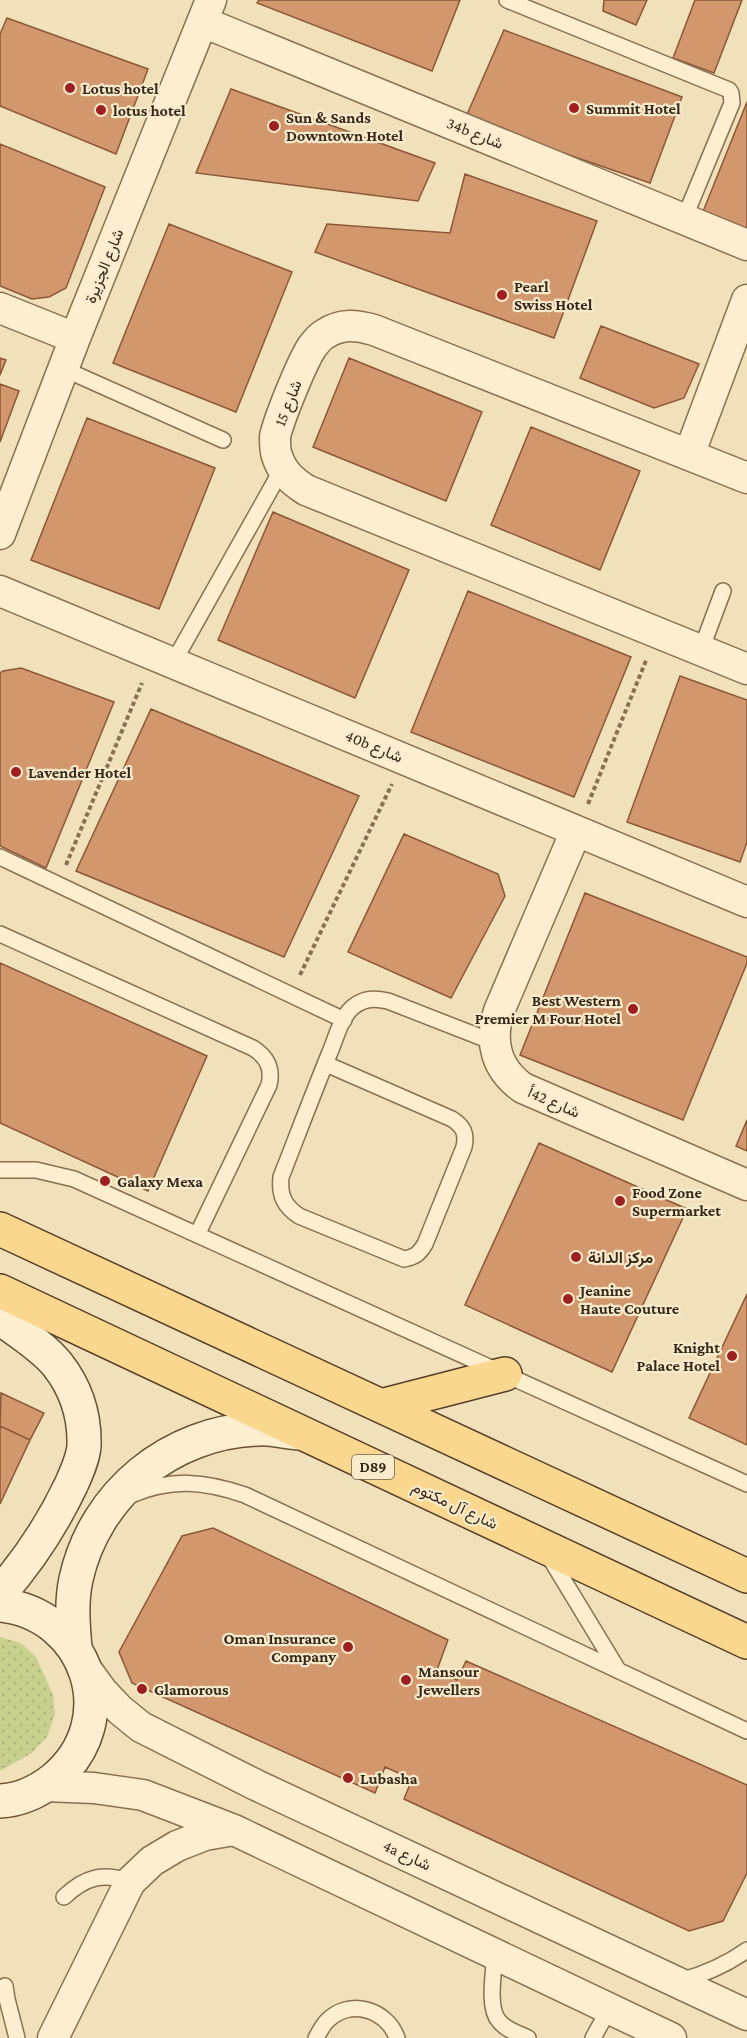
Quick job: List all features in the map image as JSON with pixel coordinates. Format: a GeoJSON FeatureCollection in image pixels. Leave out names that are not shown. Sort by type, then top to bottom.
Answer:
{"type":"FeatureCollection","features":[{"type":"Feature","properties":{"kind":"main road"},"geometry":{"type":"LineString","coordinates":[[0,1229],[747,1576]]}},
{"type":"Feature","properties":{"kind":"main road","name":"شارع آل مكتوم"},"geometry":{"type":"LineString","coordinates":[[0,1291],[747,1642]]}},
{"type":"Feature","properties":{"kind":"main road"},"geometry":{"type":"LineString","coordinates":[[381,1406],[505,1374]]}},
{"type":"Feature","properties":{"kind":"street","name":"34b شارع"},"geometry":{"type":"LineString","coordinates":[[207,11],[747,245]]}},
{"type":"Feature","properties":{"kind":"street","name":"شارع الجزيرة"},"geometry":{"type":"LineString","coordinates":[[0,534],[75,338],[207,11]]}},
{"type":"Feature","properties":{"kind":"street"},"geometry":{"type":"LineString","coordinates":[[689,455],[747,300]]}},
{"type":"Feature","properties":{"kind":"street"},"geometry":{"type":"LineString","coordinates":[[0,308],[75,338]]}},
{"type":"Feature","properties":{"kind":"street","name":"شارع 15"},"geometry":{"type":"LineString","coordinates":[[282,469],[276,454],[275,438],[279,423],[312,346],[324,334],[340,327],[357,325],[747,478]]}},
{"type":"Feature","properties":{"kind":"street"},"geometry":{"type":"LineString","coordinates":[[282,469],[292,482],[306,490],[747,669]]}},
{"type":"Feature","properties":{"kind":"street","name":"40b شارع"},"geometry":{"type":"LineString","coordinates":[[0,591],[747,902]]}},
{"type":"Feature","properties":{"kind":"street"},"geometry":{"type":"LineString","coordinates":[[493,1042],[494,1026],[499,1011],[576,831]]}},
{"type":"Feature","properties":{"kind":"street","name":"شارع 42أ"},"geometry":{"type":"LineString","coordinates":[[493,1042],[504,1072],[523,1088],[747,1185]]}},
{"type":"Feature","properties":{"kind":"street"},"geometry":{"type":"LineString","coordinates":[[0,1318],[56,1363],[73,1388],[83,1417],[84,1448],[59,1510],[39,1544],[0,1593]]}},
{"type":"Feature","properties":{"kind":"street"},"geometry":{"type":"LineString","coordinates":[[2,1802],[27,1795],[45,1786],[66,1769],[81,1747],[90,1722],[91,1695],[80,1658],[72,1614],[76,1579],[86,1546],[108,1508],[137,1475],[174,1450],[215,1434],[259,1429],[303,1434]]}},
{"type":"Feature","properties":{"kind":"street"},"geometry":{"type":"LineString","coordinates":[[0,1605],[15,1606],[38,1615],[58,1629],[80,1658]]}},
{"type":"Feature","properties":{"kind":"street","name":"4a شارع"},"geometry":{"type":"LineString","coordinates":[[80,1658],[102,1691],[141,1727],[256,1785],[747,2015]]}},
{"type":"Feature","properties":{"kind":"street"},"geometry":{"type":"LineString","coordinates":[[45,1786],[94,1788],[142,1795],[234,1830],[495,1954],[624,2022],[671,2038]]}},
{"type":"Feature","properties":{"kind":"street"},"geometry":{"type":"LineString","coordinates":[[53,2038],[130,1882],[152,1861],[177,1846],[205,1835],[234,1830]]}},
{"type":"Feature","properties":{"kind":"lane"},"geometry":{"type":"LineString","coordinates":[[507,0],[729,90],[732,103],[684,219]]}},
{"type":"Feature","properties":{"kind":"lane"},"geometry":{"type":"LineString","coordinates":[[64,369],[223,440]]}},
{"type":"Feature","properties":{"kind":"lane"},"geometry":{"type":"LineString","coordinates":[[164,659],[282,469]]}},
{"type":"Feature","properties":{"kind":"lane"},"geometry":{"type":"LineString","coordinates":[[701,650],[723,591]]}},
{"type":"Feature","properties":{"kind":"lane"},"geometry":{"type":"LineString","coordinates":[[0,857],[344,1020]]}},
{"type":"Feature","properties":{"kind":"lane"},"geometry":{"type":"LineString","coordinates":[[0,934],[253,1048],[266,1059],[271,1076],[269,1085],[197,1235]]}},
{"type":"Feature","properties":{"kind":"lane"},"geometry":{"type":"LineString","coordinates":[[326,1064],[452,1119],[464,1130],[466,1139],[464,1147],[425,1244],[413,1257],[404,1259],[299,1216],[290,1210],[283,1200],[280,1189],[281,1178],[326,1064],[344,1020],[351,1008],[362,1001],[375,998],[493,1042]]}},
{"type":"Feature","properties":{"kind":"lane"},"geometry":{"type":"LineString","coordinates":[[0,1170],[36,1170],[74,1179],[747,1484]]}},
{"type":"Feature","properties":{"kind":"lane"},"geometry":{"type":"LineString","coordinates":[[108,1508],[133,1494],[160,1485],[189,1482],[218,1486],[245,1495],[747,1731]]}},
{"type":"Feature","properties":{"kind":"lane"},"geometry":{"type":"LineString","coordinates":[[542,1546],[618,1670]]}},
{"type":"Feature","properties":{"kind":"lane"},"geometry":{"type":"LineString","coordinates":[[64,1897],[74,1887],[87,1880],[117,1877],[130,1882]]}},
{"type":"Feature","properties":{"kind":"lane"},"geometry":{"type":"LineString","coordinates":[[676,1981],[705,1974],[747,1950]]}},
{"type":"Feature","properties":{"kind":"lane"},"geometry":{"type":"LineString","coordinates":[[495,1954],[492,2004],[495,2016],[505,2027],[528,2038]]}},
{"type":"Feature","properties":{"kind":"lane"},"geometry":{"type":"LineString","coordinates":[[5,1986],[6,1999],[17,2038]]}},
{"type":"Feature","properties":{"kind":"lane"},"geometry":{"type":"LineString","coordinates":[[316,2038],[332,2017],[339,2012],[356,2008],[373,2011],[388,2021],[397,2038]]}},
{"type":"Feature","properties":{"kind":"lane"},"geometry":{"type":"LineString","coordinates":[[593,2038],[624,2022]]}},
{"type":"Feature","properties":{"kind":"path"},"geometry":{"type":"LineString","coordinates":[[576,831],[658,633]]}},
{"type":"Feature","properties":{"kind":"path"},"geometry":{"type":"LineString","coordinates":[[58,885],[164,659]]}},
{"type":"Feature","properties":{"kind":"path"},"geometry":{"type":"LineString","coordinates":[[290,994],[404,759]]}},
{"type":"Feature","properties":{"kind":"green space"},"geometry":{"type":"Polygon","coordinates":[[[0,1637],[21,1643],[36,1657],[53,1695],[55,1714],[47,1737],[32,1753],[0,1771],[0,1637]]]}},
{"type":"Feature","properties":{"kind":"building"},"geometry":{"type":"Polygon","coordinates":[[[259,0],[460,0],[432,71],[257,3],[259,0]]]}},
{"type":"Feature","properties":{"kind":"building"},"geometry":{"type":"Polygon","coordinates":[[[604,0],[647,0],[636,25],[603,11],[604,0]]]}},
{"type":"Feature","properties":{"kind":"building"},"geometry":{"type":"Polygon","coordinates":[[[695,0],[742,0],[714,73],[673,58],[695,0]]]}},
{"type":"Feature","properties":{"kind":"building","name":"Lotus hotel"},"geometry":{"type":"Polygon","coordinates":[[[7,18],[148,69],[116,154],[0,106],[0,34],[7,18]]]}},
{"type":"Feature","properties":{"kind":"building","name":"Summit Hotel"},"geometry":{"type":"Polygon","coordinates":[[[504,30],[682,97],[650,183],[465,119],[504,30]]]}},
{"type":"Feature","properties":{"kind":"building","name":"Sun & Sands Downtown Hotel"},"geometry":{"type":"Polygon","coordinates":[[[231,89],[435,163],[418,201],[196,173],[231,89]]]}},
{"type":"Feature","properties":{"kind":"building"},"geometry":{"type":"Polygon","coordinates":[[[747,102],[747,232],[702,214],[747,102]]]}},
{"type":"Feature","properties":{"kind":"building"},"geometry":{"type":"Polygon","coordinates":[[[0,144],[105,187],[66,288],[49,297],[32,299],[0,286],[0,144]]]}},
{"type":"Feature","properties":{"kind":"building","name":"Pearl Swiss Hotel"},"geometry":{"type":"Polygon","coordinates":[[[465,174],[597,221],[554,338],[315,252],[327,224],[450,233],[465,174]]]}},
{"type":"Feature","properties":{"kind":"building"},"geometry":{"type":"Polygon","coordinates":[[[169,224],[292,272],[236,412],[113,363],[169,224]]]}},
{"type":"Feature","properties":{"kind":"building"},"geometry":{"type":"Polygon","coordinates":[[[601,326],[699,364],[684,398],[654,408],[580,378],[601,326]]]}},
{"type":"Feature","properties":{"kind":"building"},"geometry":{"type":"Polygon","coordinates":[[[0,358],[6,360],[0,375],[0,358]]]}},
{"type":"Feature","properties":{"kind":"building"},"geometry":{"type":"Polygon","coordinates":[[[349,358],[482,412],[446,501],[313,447],[349,358]]]}},
{"type":"Feature","properties":{"kind":"building"},"geometry":{"type":"Polygon","coordinates":[[[0,384],[19,391],[0,442],[0,384]]]}},
{"type":"Feature","properties":{"kind":"building"},"geometry":{"type":"Polygon","coordinates":[[[87,418],[215,468],[159,609],[31,560],[87,418]]]}},
{"type":"Feature","properties":{"kind":"building"},"geometry":{"type":"Polygon","coordinates":[[[531,427],[640,471],[600,570],[491,525],[531,427]]]}},
{"type":"Feature","properties":{"kind":"building"},"geometry":{"type":"Polygon","coordinates":[[[273,512],[409,570],[355,698],[218,640],[273,512]]]}},
{"type":"Feature","properties":{"kind":"building"},"geometry":{"type":"Polygon","coordinates":[[[468,591],[631,657],[574,797],[411,732],[468,591]]]}},
{"type":"Feature","properties":{"kind":"building"},"geometry":{"type":"Polygon","coordinates":[[[21,668],[114,702],[46,868],[0,846],[0,673],[21,668]]]}},
{"type":"Feature","properties":{"kind":"building"},"geometry":{"type":"Polygon","coordinates":[[[680,676],[747,700],[747,842],[740,862],[627,822],[680,676]]]}},
{"type":"Feature","properties":{"kind":"building"},"geometry":{"type":"Polygon","coordinates":[[[151,709],[359,796],[284,957],[76,871],[151,709]]]}},
{"type":"Feature","properties":{"kind":"building"},"geometry":{"type":"Polygon","coordinates":[[[404,834],[498,874],[505,896],[451,998],[348,952],[404,834]]]}},
{"type":"Feature","properties":{"kind":"building","name":"Best Western Premier M Four Hotel"},"geometry":{"type":"Polygon","coordinates":[[[585,893],[747,957],[747,963],[683,1120],[520,1055],[585,893]]]}},
{"type":"Feature","properties":{"kind":"building"},"geometry":{"type":"Polygon","coordinates":[[[0,963],[207,1056],[148,1191],[0,1123],[0,963]]]}},
{"type":"Feature","properties":{"kind":"building"},"geometry":{"type":"Polygon","coordinates":[[[747,1120],[747,1151],[736,1146],[747,1120]]]}},
{"type":"Feature","properties":{"kind":"building","name":"مركز الدانة"},"geometry":{"type":"Polygon","coordinates":[[[539,1143],[687,1209],[612,1372],[465,1305],[539,1143]]]}},
{"type":"Feature","properties":{"kind":"building","name":"Knight Palace Hotel"},"geometry":{"type":"Polygon","coordinates":[[[747,1294],[747,1445],[689,1418],[747,1294]]]}},
{"type":"Feature","properties":{"kind":"building"},"geometry":{"type":"Polygon","coordinates":[[[1,1393],[44,1413],[30,1440],[0,1426],[1,1393]]]}},
{"type":"Feature","properties":{"kind":"building"},"geometry":{"type":"Polygon","coordinates":[[[0,1426],[30,1440],[0,1504],[0,1426]]]}},
{"type":"Feature","properties":{"kind":"building"},"geometry":{"type":"Polygon","coordinates":[[[213,1528],[448,1640],[437,1670],[457,1680],[466,1661],[747,1785],[747,1873],[723,1921],[689,1931],[404,1799],[412,1779],[385,1767],[375,1793],[132,1683],[119,1652],[182,1536],[213,1528]]]}},
{"type":"Feature","properties":{"kind":"place","name":"Lotus hotel"},"geometry":{"type":"Point","coordinates":[70,88]}},
{"type":"Feature","properties":{"kind":"place","name":"Summit Hotel"},"geometry":{"type":"Point","coordinates":[574,108]}},
{"type":"Feature","properties":{"kind":"place","name":"lotus hotel"},"geometry":{"type":"Point","coordinates":[101,110]}},
{"type":"Feature","properties":{"kind":"place","name":"Sun & Sands Downtown Hotel"},"geometry":{"type":"Point","coordinates":[274,126]}},
{"type":"Feature","properties":{"kind":"place","name":"Pearl Swiss Hotel"},"geometry":{"type":"Point","coordinates":[502,295]}},
{"type":"Feature","properties":{"kind":"place","name":"Lavender Hotel"},"geometry":{"type":"Point","coordinates":[16,772]}},
{"type":"Feature","properties":{"kind":"place","name":"Best Western Premier M Four Hotel"},"geometry":{"type":"Point","coordinates":[633,1009]}},
{"type":"Feature","properties":{"kind":"place","name":"Galaxy Mexa"},"geometry":{"type":"Point","coordinates":[105,1181]}},
{"type":"Feature","properties":{"kind":"place","name":"Food Zone Supermarket"},"geometry":{"type":"Point","coordinates":[620,1201]}},
{"type":"Feature","properties":{"kind":"place","name":"مركز الدانة"},"geometry":{"type":"Point","coordinates":[576,1257]}},
{"type":"Feature","properties":{"kind":"place","name":"Jeanine Haute Couture"},"geometry":{"type":"Point","coordinates":[568,1299]}},
{"type":"Feature","properties":{"kind":"place","name":"Knight Palace Hotel"},"geometry":{"type":"Point","coordinates":[732,1356]}},
{"type":"Feature","properties":{"kind":"place","name":"Oman Insurance Company"},"geometry":{"type":"Point","coordinates":[348,1647]}},
{"type":"Feature","properties":{"kind":"place","name":"Mansour Jewellers"},"geometry":{"type":"Point","coordinates":[406,1680]}},
{"type":"Feature","properties":{"kind":"place","name":"Glamorous"},"geometry":{"type":"Point","coordinates":[142,1689]}},
{"type":"Feature","properties":{"kind":"place","name":"Lubasha"},"geometry":{"type":"Point","coordinates":[348,1778]}}]}
